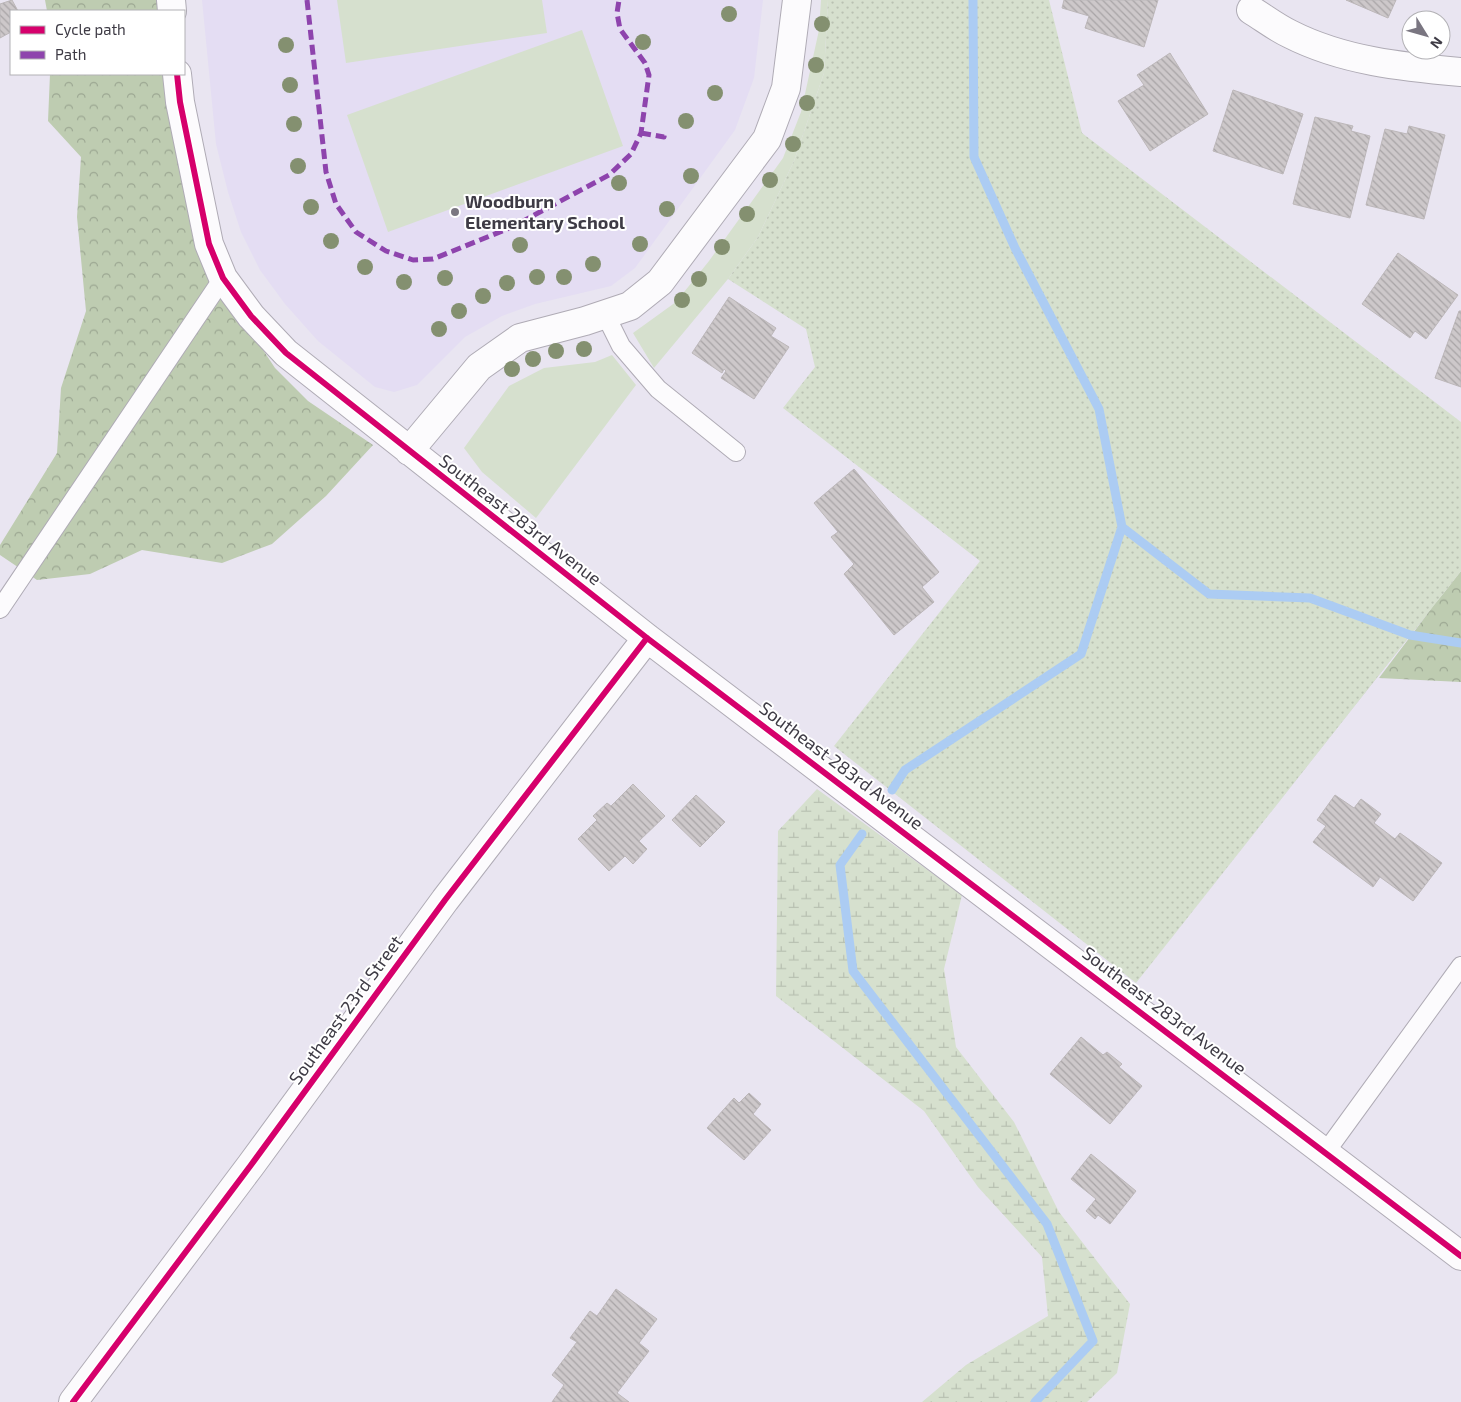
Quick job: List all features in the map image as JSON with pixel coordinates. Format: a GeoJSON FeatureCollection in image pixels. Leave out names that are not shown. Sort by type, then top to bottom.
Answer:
{"type":"FeatureCollection","features":[{"type":"Feature","properties":{"kind":"street"},"geometry":{"type":"LineString","coordinates":[[409,451],[479,367],[520,338],[630,306],[660,282],[767,139],[786,88],[797,0]]}},
{"type":"Feature","properties":{"kind":"street"},"geometry":{"type":"LineString","coordinates":[[1251,10],[1290,34],[1337,52],[1396,66],[1461,72]]}},
{"type":"Feature","properties":{"kind":"street","name":"Southeast 283rd Avenue"},"geometry":{"type":"LineString","coordinates":[[177,75],[180,102],[209,244],[223,278],[251,316],[286,353],[647,638],[1461,1256]]}},
{"type":"Feature","properties":{"kind":"street","name":"Southeast 23rd Street"},"geometry":{"type":"LineString","coordinates":[[73,1402],[446,900],[647,638]]}},
{"type":"Feature","properties":{"kind":"lane"},"geometry":{"type":"LineString","coordinates":[[0,609],[223,278]]}},
{"type":"Feature","properties":{"kind":"lane"},"geometry":{"type":"LineString","coordinates":[[605,314],[621,346],[658,389],[736,452]]}},
{"type":"Feature","properties":{"kind":"lane"},"geometry":{"type":"LineString","coordinates":[[1325,1153],[1461,966]]}},
{"type":"Feature","properties":{"kind":"shaded area","name":"Woodburn Elementary School"},"geometry":{"type":"Polygon","coordinates":[[[202,0],[763,0],[754,78],[735,130],[635,268],[611,286],[535,304],[502,316],[465,337],[417,385],[394,392],[375,387],[318,341],[285,304],[260,270],[241,232],[228,192],[216,144],[202,0]]]}},
{"type":"Feature","properties":{"kind":"green space"},"geometry":{"type":"Polygon","coordinates":[[[45,0],[160,0],[161,10],[47,10],[45,0]]]}},
{"type":"Feature","properties":{"kind":"green space"},"geometry":{"type":"Polygon","coordinates":[[[337,0],[542,0],[547,33],[346,63],[337,0]]]}},
{"type":"Feature","properties":{"kind":"green space"},"geometry":{"type":"Polygon","coordinates":[[[821,0],[828,0],[824,73],[794,161],[758,237],[728,279],[654,368],[633,333],[676,302],[709,261],[783,158],[801,112],[819,30],[821,0]]]}},
{"type":"Feature","properties":{"kind":"green space"},"geometry":{"type":"Polygon","coordinates":[[[828,0],[1049,0],[1082,133],[1461,422],[1461,571],[1136,983],[834,746],[980,561],[783,408],[815,367],[806,329],[728,279],[758,237],[794,161],[824,73],[828,0]]]}},
{"type":"Feature","properties":{"kind":"green space"},"geometry":{"type":"Polygon","coordinates":[[[582,30],[623,146],[388,232],[347,115],[582,30]]]}},
{"type":"Feature","properties":{"kind":"green space"},"geometry":{"type":"Polygon","coordinates":[[[50,75],[170,75],[191,230],[240,315],[275,368],[308,401],[373,445],[326,496],[272,544],[222,563],[142,550],[90,574],[37,580],[0,555],[0,545],[57,453],[61,388],[86,311],[77,217],[81,157],[48,121],[50,75]]]}},
{"type":"Feature","properties":{"kind":"green space"},"geometry":{"type":"Polygon","coordinates":[[[612,355],[636,385],[536,518],[482,472],[464,448],[509,386],[544,368],[595,362],[612,355]]]}},
{"type":"Feature","properties":{"kind":"green space"},"geometry":{"type":"Polygon","coordinates":[[[1461,571],[1461,682],[1379,678],[1461,571]]]}},
{"type":"Feature","properties":{"kind":"green space"},"geometry":{"type":"Polygon","coordinates":[[[1444,592],[1434,605],[1136,983],[1444,592]]]}},
{"type":"Feature","properties":{"kind":"green space"},"geometry":{"type":"Polygon","coordinates":[[[817,789],[962,895],[944,969],[956,1047],[1014,1122],[1059,1212],[1130,1304],[1117,1373],[1087,1402],[922,1402],[966,1365],[1048,1316],[1042,1257],[978,1187],[924,1111],[776,996],[778,831],[817,789]]]}},
{"type":"Feature","properties":{"kind":"building"},"geometry":{"type":"Polygon","coordinates":[[[12,0],[17,10],[10,10],[10,33],[0,38],[0,4],[12,0]]]}},
{"type":"Feature","properties":{"kind":"building"},"geometry":{"type":"Polygon","coordinates":[[[1064,0],[1158,0],[1144,47],[1085,28],[1089,16],[1062,8],[1064,0]]]}},
{"type":"Feature","properties":{"kind":"building"},"geometry":{"type":"Polygon","coordinates":[[[1346,0],[1396,0],[1388,18],[1346,0]]]}},
{"type":"Feature","properties":{"kind":"building"},"geometry":{"type":"Polygon","coordinates":[[[1170,53],[1208,114],[1150,151],[1118,101],[1144,85],[1137,75],[1170,53]]]}},
{"type":"Feature","properties":{"kind":"building"},"geometry":{"type":"Polygon","coordinates":[[[1233,90],[1303,114],[1283,174],[1213,151],[1233,90]]]}},
{"type":"Feature","properties":{"kind":"building"},"geometry":{"type":"Polygon","coordinates":[[[1315,117],[1353,126],[1351,131],[1370,136],[1350,218],[1293,204],[1315,117]]]}},
{"type":"Feature","properties":{"kind":"building"},"geometry":{"type":"Polygon","coordinates":[[[1409,126],[1445,135],[1424,219],[1366,205],[1385,129],[1407,134],[1409,126]]]}},
{"type":"Feature","properties":{"kind":"building"},"geometry":{"type":"Polygon","coordinates":[[[1398,253],[1458,295],[1426,339],[1415,331],[1410,338],[1362,304],[1398,253]]]}},
{"type":"Feature","properties":{"kind":"building"},"geometry":{"type":"Polygon","coordinates":[[[729,297],[776,328],[771,336],[789,347],[754,399],[721,378],[726,371],[724,369],[722,373],[692,353],[729,297]]]}},
{"type":"Feature","properties":{"kind":"building"},"geometry":{"type":"Polygon","coordinates":[[[1459,311],[1461,311],[1461,387],[1435,378],[1459,311]]]}},
{"type":"Feature","properties":{"kind":"building"},"geometry":{"type":"Polygon","coordinates":[[[854,469],[939,572],[922,587],[934,602],[894,635],[844,574],[854,564],[831,537],[838,532],[814,503],[854,469]]]}},
{"type":"Feature","properties":{"kind":"building"},"geometry":{"type":"Polygon","coordinates":[[[633,784],[665,816],[639,841],[647,849],[633,864],[625,856],[609,871],[578,839],[597,820],[593,816],[607,803],[611,806],[633,784]]]}},
{"type":"Feature","properties":{"kind":"building"},"geometry":{"type":"Polygon","coordinates":[[[696,795],[725,822],[700,847],[672,820],[696,795]]]}},
{"type":"Feature","properties":{"kind":"building"},"geometry":{"type":"Polygon","coordinates":[[[1335,795],[1354,808],[1361,799],[1381,814],[1374,823],[1395,839],[1400,833],[1442,863],[1413,901],[1380,877],[1373,887],[1313,842],[1326,826],[1317,820],[1335,795]]]}},
{"type":"Feature","properties":{"kind":"building"},"geometry":{"type":"Polygon","coordinates":[[[1081,1037],[1103,1055],[1107,1052],[1122,1064],[1119,1067],[1142,1086],[1110,1124],[1050,1074],[1081,1037]]]}},
{"type":"Feature","properties":{"kind":"building"},"geometry":{"type":"Polygon","coordinates":[[[749,1093],[761,1104],[753,1114],[771,1130],[744,1160],[707,1128],[734,1098],[739,1103],[749,1093]]]}},
{"type":"Feature","properties":{"kind":"building"},"geometry":{"type":"Polygon","coordinates":[[[1091,1154],[1136,1191],[1110,1224],[1098,1215],[1095,1219],[1086,1211],[1096,1199],[1071,1179],[1091,1154]]]}},
{"type":"Feature","properties":{"kind":"building"},"geometry":{"type":"Polygon","coordinates":[[[616,1289],[657,1319],[639,1343],[649,1351],[617,1393],[629,1402],[552,1402],[564,1385],[552,1375],[577,1342],[570,1338],[590,1311],[597,1316],[616,1289]]]}},
{"type":"Feature","properties":{"kind":"waterway"},"geometry":{"type":"LineString","coordinates":[[892,790],[905,770],[1081,654],[1122,527],[1099,409],[1015,248],[974,157],[973,0]]}},
{"type":"Feature","properties":{"kind":"waterway"},"geometry":{"type":"LineString","coordinates":[[1122,527],[1209,594],[1310,598],[1410,635],[1461,643]]}},
{"type":"Feature","properties":{"kind":"waterway"},"geometry":{"type":"LineString","coordinates":[[862,834],[840,865],[853,971],[1047,1224],[1093,1341],[1035,1402]]}},
{"type":"Feature","properties":{"kind":"marked path"},"geometry":{"type":"LineString","coordinates":[[307,0],[326,172],[336,204],[356,232],[386,251],[413,260],[433,259],[512,227],[609,175],[631,154],[641,133],[649,75],[645,63],[620,29],[617,13],[619,0]]}},
{"type":"Feature","properties":{"kind":"marked path"},"geometry":{"type":"LineString","coordinates":[[641,133],[664,137],[665,131]]}},
{"type":"Feature","properties":{"kind":"cycle path"},"geometry":{"type":"LineString","coordinates":[[177,75],[180,102],[209,244],[223,278],[251,316],[286,353],[647,638],[1461,1256]]}},
{"type":"Feature","properties":{"kind":"cycle path"},"geometry":{"type":"LineString","coordinates":[[73,1402],[251,1165],[445,900],[647,638]]}},
{"type":"Feature","properties":{"kind":"place","name":"Woodburn Elementary School"},"geometry":{"type":"Point","coordinates":[455,212]}}]}
